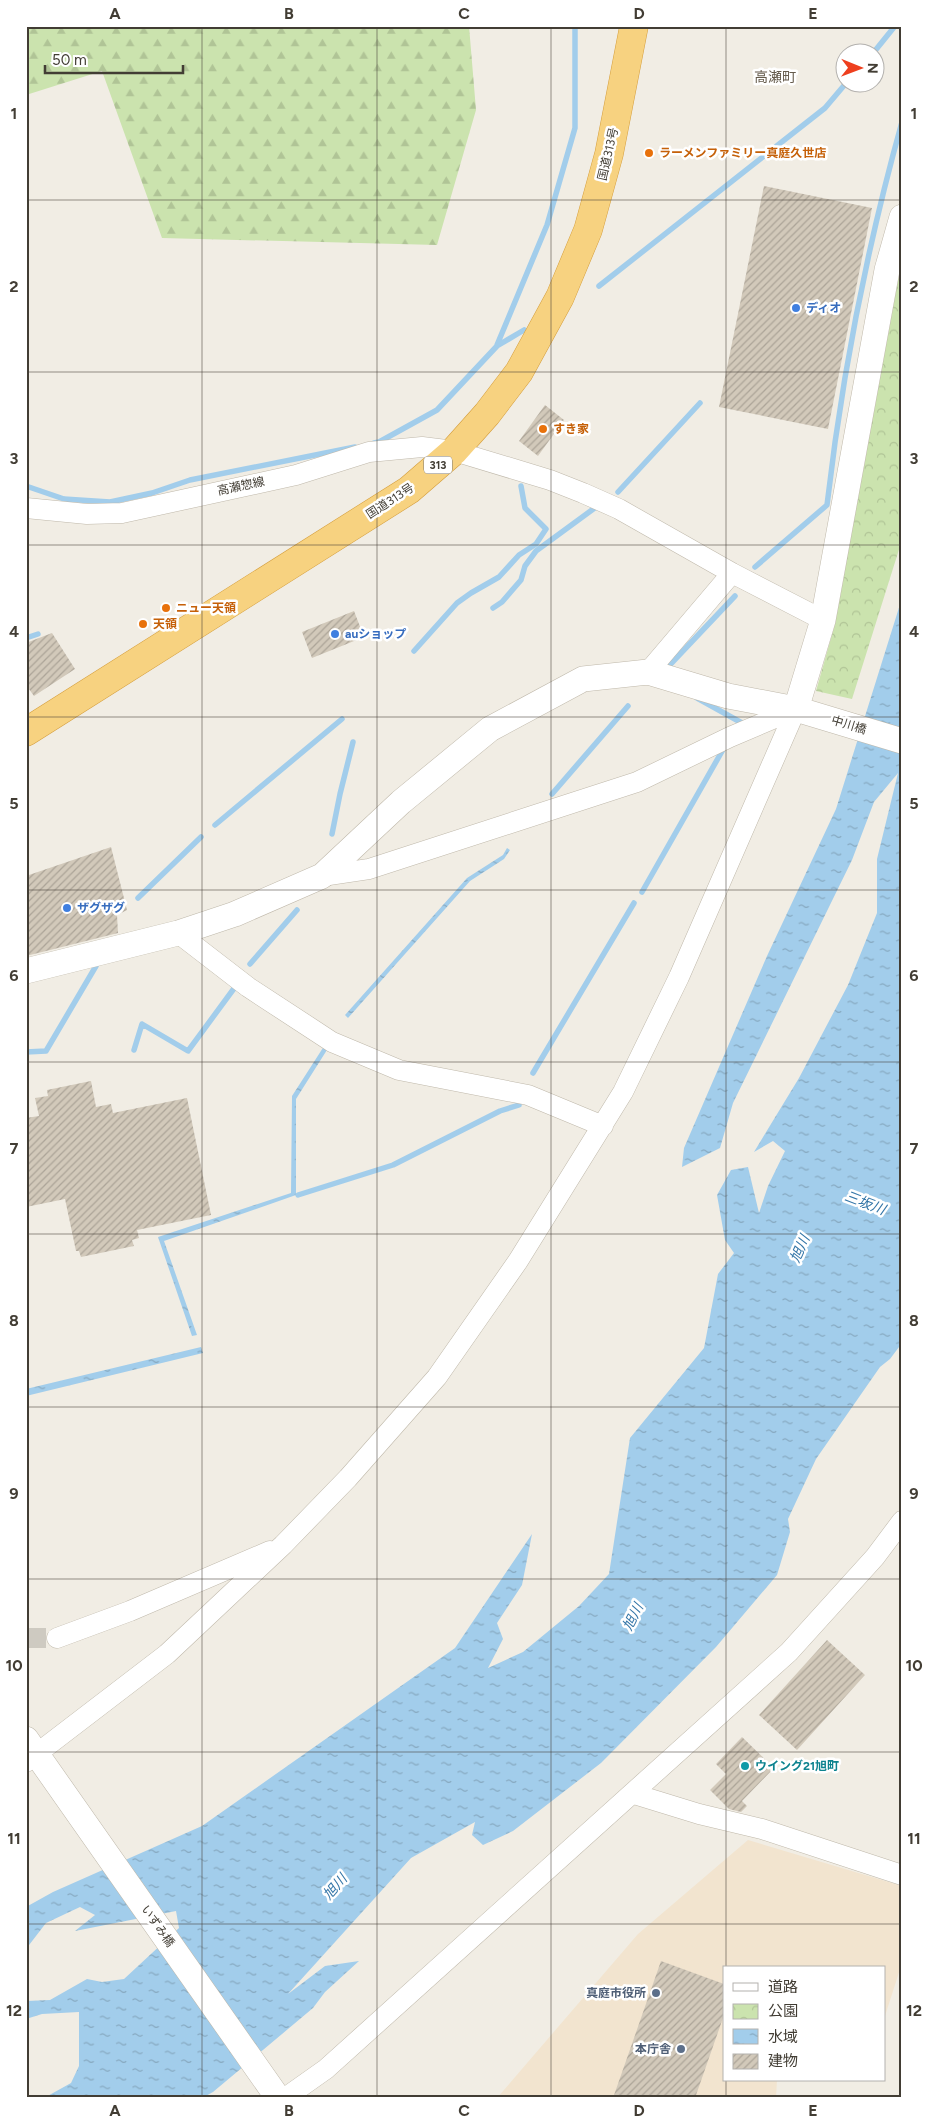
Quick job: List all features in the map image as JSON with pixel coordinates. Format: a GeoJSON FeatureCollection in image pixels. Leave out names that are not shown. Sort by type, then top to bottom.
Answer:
{"type":"FeatureCollection","features":[{"type":"Feature","properties":{"kind":"highway","name":"国道313号"},"geometry":{"type":"LineString","coordinates":[[26,732],[409,490],[454,451],[487,414],[519,372],[560,297],[588,230],[609,154],[634,26]]}},
{"type":"Feature","properties":{"kind":"street"},"geometry":{"type":"LineString","coordinates":[[30,1752],[167,1654],[283,1545],[348,1478],[436,1376],[518,1262],[623,1092],[679,977],[796,709],[823,620],[887,270],[902,217]]}},
{"type":"Feature","properties":{"kind":"street","name":"高瀬惣線"},"geometry":{"type":"LineString","coordinates":[[26,508],[87,514],[122,513],[296,475],[369,452],[422,448],[454,451],[550,480],[583,493],[619,510],[732,573],[823,620]]}},
{"type":"Feature","properties":{"kind":"street"},"geometry":{"type":"LineString","coordinates":[[322,876],[402,802],[490,729],[583,679],[648,672],[732,573]]}},
{"type":"Feature","properties":{"kind":"street","name":"中川橋"},"geometry":{"type":"LineString","coordinates":[[648,672],[728,696],[796,709],[902,740]]}},
{"type":"Feature","properties":{"kind":"street"},"geometry":{"type":"LineString","coordinates":[[26,971],[178,933],[235,914],[322,876],[369,869],[637,782],[730,737],[796,709]]}},
{"type":"Feature","properties":{"kind":"street"},"geometry":{"type":"LineString","coordinates":[[178,933],[248,987],[332,1042],[399,1070],[528,1095],[603,1126]]}},
{"type":"Feature","properties":{"kind":"street"},"geometry":{"type":"LineString","coordinates":[[285,2098],[326,2069],[634,1794],[789,1652],[875,1557],[902,1521]]}},
{"type":"Feature","properties":{"kind":"street"},"geometry":{"type":"LineString","coordinates":[[57,1638],[130,1611],[283,1545]]}},
{"type":"Feature","properties":{"kind":"street","name":"いずみ橋"},"geometry":{"type":"LineString","coordinates":[[30,1752],[278,2098]]}},
{"type":"Feature","properties":{"kind":"street"},"geometry":{"type":"LineString","coordinates":[[634,1794],[700,1814],[762,1829],[902,1875]]}},
{"type":"Feature","properties":{"kind":"shaded area","name":"真庭市役所"},"geometry":{"type":"Polygon","coordinates":[[[748,1840],[902,1886],[902,1963],[886,2013],[886,1966],[723,1966],[723,2082],[777,2082],[776,2098],[497,2098],[638,1934],[748,1840]]]}},
{"type":"Feature","properties":{"kind":"green space"},"geometry":{"type":"Polygon","coordinates":[[[26,26],[469,26],[476,110],[437,245],[162,238],[102,71],[26,95],[26,26]]]}},
{"type":"Feature","properties":{"kind":"green space"},"geometry":{"type":"Polygon","coordinates":[[[902,258],[902,540],[852,699],[816,691],[835,624],[902,258]]]}},
{"type":"Feature","properties":{"kind":"water"},"geometry":{"type":"Polygon","coordinates":[[[902,598],[902,1343],[890,1359],[880,1367],[816,1459],[788,1519],[790,1532],[777,1575],[716,1647],[601,1763],[513,1831],[483,1845],[472,1835],[475,1822],[411,1858],[288,1994],[325,1966],[359,1961],[325,1992],[313,2008],[213,2092],[202,2098],[44,2098],[71,2083],[79,2066],[79,2012],[42,2014],[26,2019],[26,2001],[50,2000],[87,1979],[102,1982],[124,1979],[179,1928],[176,1911],[75,1931],[95,1915],[80,1907],[46,1923],[26,1949],[26,1907],[53,1892],[202,1826],[455,1648],[532,1534],[522,1585],[497,1623],[503,1639],[488,1668],[523,1652],[579,1606],[609,1574],[630,1438],[704,1348],[718,1274],[734,1253],[725,1240],[717,1195],[731,1170],[748,1167],[759,1213],[768,1186],[785,1151],[773,1141],[754,1152],[799,1078],[848,985],[877,913],[877,859],[898,773],[874,802],[852,860],[733,1103],[720,1148],[682,1167],[684,1148],[767,956],[836,809],[902,598]]]}},
{"type":"Feature","properties":{"kind":"water"},"geometry":{"type":"Polygon","coordinates":[[[507,848],[510,850],[504,859],[470,881],[348,1018],[345,1015],[467,878],[503,855],[507,848]]]}},
{"type":"Feature","properties":{"kind":"water"},"geometry":{"type":"Polygon","coordinates":[[[328,1040],[332,1042],[296,1099],[296,1195],[164,1241],[197,1335],[192,1336],[158,1237],[291,1193],[292,1096],[328,1040]]]}},
{"type":"Feature","properties":{"kind":"water"},"geometry":{"type":"Polygon","coordinates":[[[201,1347],[203,1353],[26,1396],[26,1389],[201,1347]]]}},
{"type":"Feature","properties":{"kind":"building","name":"ディオ"},"geometry":{"type":"Polygon","coordinates":[[[764,186],[872,208],[828,429],[719,407],[764,186]]]}},
{"type":"Feature","properties":{"kind":"building"},"geometry":{"type":"Polygon","coordinates":[[[545,405],[564,420],[538,456],[519,441],[545,405]]]}},
{"type":"Feature","properties":{"kind":"building"},"geometry":{"type":"Polygon","coordinates":[[[354,611],[364,637],[312,658],[302,632],[354,611]]]}},
{"type":"Feature","properties":{"kind":"building"},"geometry":{"type":"Polygon","coordinates":[[[52,633],[75,669],[34,696],[26,685],[26,643],[52,633]]]}},
{"type":"Feature","properties":{"kind":"building"},"geometry":{"type":"Polygon","coordinates":[[[111,847],[127,910],[117,915],[118,933],[26,956],[26,876],[111,847]]]}},
{"type":"Feature","properties":{"kind":"building"},"geometry":{"type":"Polygon","coordinates":[[[91,1081],[96,1107],[111,1104],[113,1113],[187,1098],[211,1215],[137,1230],[139,1238],[132,1240],[134,1246],[81,1257],[79,1251],[76,1251],[65,1199],[26,1207],[26,1118],[39,1116],[35,1098],[48,1096],[47,1090],[91,1081]]]}},
{"type":"Feature","properties":{"kind":"building"},"geometry":{"type":"Polygon","coordinates":[[[827,1640],[865,1675],[797,1750],[759,1715],[827,1640]]]}},
{"type":"Feature","properties":{"kind":"building","name":"ウイング21旭町"},"geometry":{"type":"Polygon","coordinates":[[[742,1737],[774,1768],[742,1801],[747,1806],[741,1812],[729,1809],[710,1790],[726,1774],[716,1764],[742,1737]]]}},
{"type":"Feature","properties":{"kind":"building"},"geometry":{"type":"Polygon","coordinates":[[[661,1961],[723,1984],[723,2018],[695,2098],[613,2098],[661,1961]]]}},
{"type":"Feature","properties":{"kind":"waterway"},"geometry":{"type":"LineString","coordinates":[[497,345],[547,225],[575,128],[575,26]]}},
{"type":"Feature","properties":{"kind":"waterway"},"geometry":{"type":"LineString","coordinates":[[882,42],[895,26]]}},
{"type":"Feature","properties":{"kind":"waterway"},"geometry":{"type":"LineString","coordinates":[[599,286],[825,108],[839,92]]}},
{"type":"Feature","properties":{"kind":"waterway"},"geometry":{"type":"LineString","coordinates":[[755,567],[827,505],[840,408],[857,312],[889,169],[902,122]]}},
{"type":"Feature","properties":{"kind":"waterway"},"geometry":{"type":"LineString","coordinates":[[374,443],[437,410],[497,346],[524,330]]}},
{"type":"Feature","properties":{"kind":"waterway"},"geometry":{"type":"LineString","coordinates":[[618,492],[700,403]]}},
{"type":"Feature","properties":{"kind":"waterway"},"geometry":{"type":"LineString","coordinates":[[26,486],[64,499],[110,502],[152,493],[190,480],[355,447]]}},
{"type":"Feature","properties":{"kind":"waterway"},"geometry":{"type":"LineString","coordinates":[[414,651],[457,603],[499,577],[519,555],[536,544],[546,529],[525,508],[521,486]]}},
{"type":"Feature","properties":{"kind":"waterway"},"geometry":{"type":"LineString","coordinates":[[493,608],[502,602],[521,580],[525,566],[536,551],[596,507]]}},
{"type":"Feature","properties":{"kind":"waterway"},"geometry":{"type":"LineString","coordinates":[[664,671],[735,596]]}},
{"type":"Feature","properties":{"kind":"waterway"},"geometry":{"type":"LineString","coordinates":[[26,638],[38,634]]}},
{"type":"Feature","properties":{"kind":"waterway"},"geometry":{"type":"LineString","coordinates":[[697,698],[742,723]]}},
{"type":"Feature","properties":{"kind":"waterway"},"geometry":{"type":"LineString","coordinates":[[552,794],[628,706]]}},
{"type":"Feature","properties":{"kind":"waterway"},"geometry":{"type":"LineString","coordinates":[[215,825],[342,719]]}},
{"type":"Feature","properties":{"kind":"waterway"},"geometry":{"type":"LineString","coordinates":[[332,834],[353,742]]}},
{"type":"Feature","properties":{"kind":"waterway"},"geometry":{"type":"LineString","coordinates":[[642,892],[725,746]]}},
{"type":"Feature","properties":{"kind":"waterway"},"geometry":{"type":"LineString","coordinates":[[138,898],[201,837]]}},
{"type":"Feature","properties":{"kind":"waterway"},"geometry":{"type":"LineString","coordinates":[[533,1073],[634,903]]}},
{"type":"Feature","properties":{"kind":"waterway"},"geometry":{"type":"LineString","coordinates":[[250,964],[297,910]]}},
{"type":"Feature","properties":{"kind":"waterway"},"geometry":{"type":"LineString","coordinates":[[26,1052],[46,1051],[96,966]]}},
{"type":"Feature","properties":{"kind":"waterway"},"geometry":{"type":"LineString","coordinates":[[134,1050],[142,1024],[188,1051],[238,983]]}},
{"type":"Feature","properties":{"kind":"waterway"},"geometry":{"type":"LineString","coordinates":[[298,1195],[393,1165],[500,1111],[519,1105]]}},
{"type":"Feature","properties":{"kind":"tunnel"},"geometry":{"type":"LineString","coordinates":[[26,1638],[57,1638]]}},
{"type":"Feature","properties":{"kind":"place","name":"ラーメンファミリー真庭久世店"},"geometry":{"type":"Point","coordinates":[649,153]}},
{"type":"Feature","properties":{"kind":"place","name":"ディオ"},"geometry":{"type":"Point","coordinates":[796,308]}},
{"type":"Feature","properties":{"kind":"place","name":"すき家"},"geometry":{"type":"Point","coordinates":[543,429]}},
{"type":"Feature","properties":{"kind":"place","name":"ニュー天領"},"geometry":{"type":"Point","coordinates":[166,608]}},
{"type":"Feature","properties":{"kind":"place","name":"天領"},"geometry":{"type":"Point","coordinates":[143,624]}},
{"type":"Feature","properties":{"kind":"place","name":"auショップ"},"geometry":{"type":"Point","coordinates":[335,634]}},
{"type":"Feature","properties":{"kind":"place","name":"ザグザグ"},"geometry":{"type":"Point","coordinates":[67,908]}},
{"type":"Feature","properties":{"kind":"place","name":"ウイング21旭町"},"geometry":{"type":"Point","coordinates":[745,1766]}},
{"type":"Feature","properties":{"kind":"place","name":"真庭市役所"},"geometry":{"type":"Point","coordinates":[656,1993]}},
{"type":"Feature","properties":{"kind":"place","name":"本庁舎"},"geometry":{"type":"Point","coordinates":[681,2049]}},
{"type":"Feature","properties":{"kind":"district","name":"高瀬町"},"geometry":{"type":"Point","coordinates":[775,77]}},
{"type":"Feature","properties":{"kind":"water label","name":"三坂川"},"geometry":{"type":"Point","coordinates":[865,1203]}},
{"type":"Feature","properties":{"kind":"water label","name":"旭川"},"geometry":{"type":"Point","coordinates":[800,1249]}},
{"type":"Feature","properties":{"kind":"water label","name":"旭川"},"geometry":{"type":"Point","coordinates":[633,1617]}},
{"type":"Feature","properties":{"kind":"water label","name":"旭川"},"geometry":{"type":"Point","coordinates":[335,1887]}}]}
